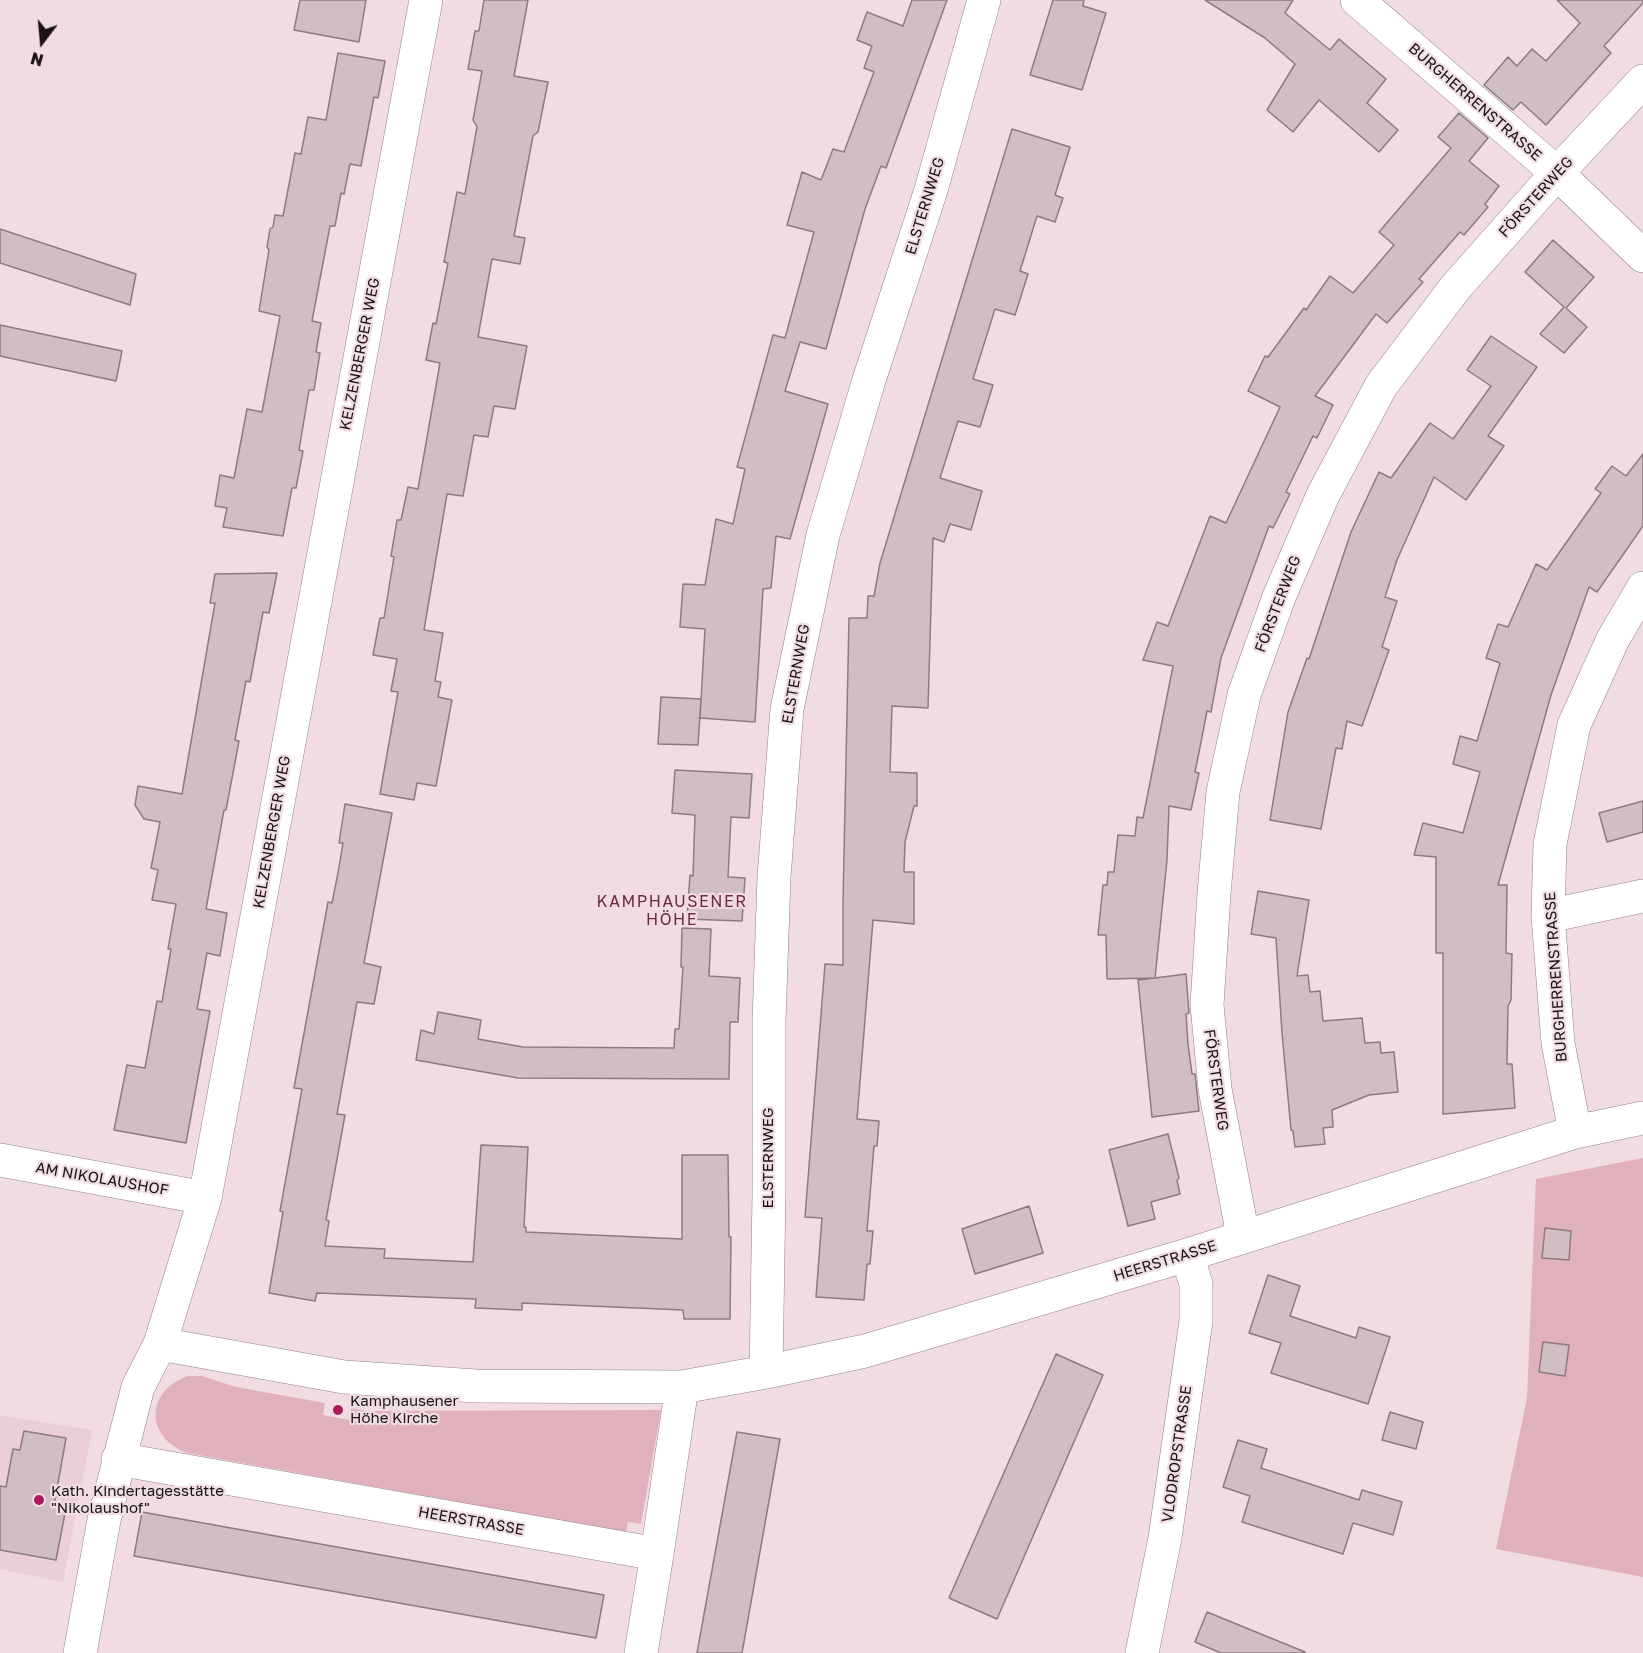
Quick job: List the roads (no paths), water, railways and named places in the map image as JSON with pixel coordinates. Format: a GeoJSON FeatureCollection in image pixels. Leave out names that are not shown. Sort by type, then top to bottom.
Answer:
{"type":"FeatureCollection","features":[{"type":"Feature","properties":{"kind":"street","name":"KELZENBERGER WEG"},"geometry":{"type":"LineString","coordinates":[[80,1653],[104,1520],[138,1386],[160,1344],[205,1198],[426,0]]}},
{"type":"Feature","properties":{"kind":"street","name":"ELSTERNWEG"},"geometry":{"type":"LineString","coordinates":[[766,1372],[770,1009],[774,877],[787,709],[823,535],[869,380],[931,190],[984,0]]}},
{"type":"Feature","properties":{"kind":"street","name":"BURGHERRENSTRASSE"},"geometry":{"type":"LineString","coordinates":[[1357,0],[1557,173],[1643,256]]}},
{"type":"Feature","properties":{"kind":"street","name":"FÖRSTERWEG"},"geometry":{"type":"LineString","coordinates":[[1243,1236],[1215,1089],[1207,1005],[1223,792],[1244,694],[1279,597],[1323,495],[1381,386],[1455,288],[1557,173],[1643,81]]}},
{"type":"Feature","properties":{"kind":"street","name":"BURGHERRENSTRASSE"},"geometry":{"type":"LineString","coordinates":[[1575,1132],[1558,1043],[1548,916],[1550,844],[1574,725],[1613,639],[1643,588]]}},
{"type":"Feature","properties":{"kind":"street"},"geometry":{"type":"LineString","coordinates":[[1548,916],[1643,896]]}},
{"type":"Feature","properties":{"kind":"street","name":"HEERSTRASSE"},"geometry":{"type":"LineString","coordinates":[[160,1344],[344,1377],[476,1386],[682,1387],[865,1351],[1187,1255],[1575,1132],[1643,1118]]}},
{"type":"Feature","properties":{"kind":"street","name":"AM NIKOLAUSHOF"},"geometry":{"type":"LineString","coordinates":[[0,1160],[205,1198]]}},
{"type":"Feature","properties":{"kind":"street","name":"VLODROPSTRASSE"},"geometry":{"type":"LineString","coordinates":[[1142,1653],[1165,1538],[1196,1321],[1196,1284],[1187,1255]]}},
{"type":"Feature","properties":{"kind":"street"},"geometry":{"type":"LineString","coordinates":[[641,1653],[682,1387]]}},
{"type":"Feature","properties":{"kind":"street","name":"HEERSTRASSE"},"geometry":{"type":"LineString","coordinates":[[118,1459],[657,1554]]}},
{"type":"Feature","properties":{"kind":"place","name":"Kamphausener Höhe Kirche"},"geometry":{"type":"Point","coordinates":[338,1410]}},
{"type":"Feature","properties":{"kind":"place","name":"Kath. Kindertagesstätte \"Nikolaushof\""},"geometry":{"type":"Point","coordinates":[39,1500]}},
{"type":"Feature","properties":{"kind":"district","name":"KAMPHAUSENER HÖHE"},"geometry":{"type":"Point","coordinates":[672,911]}}]}
